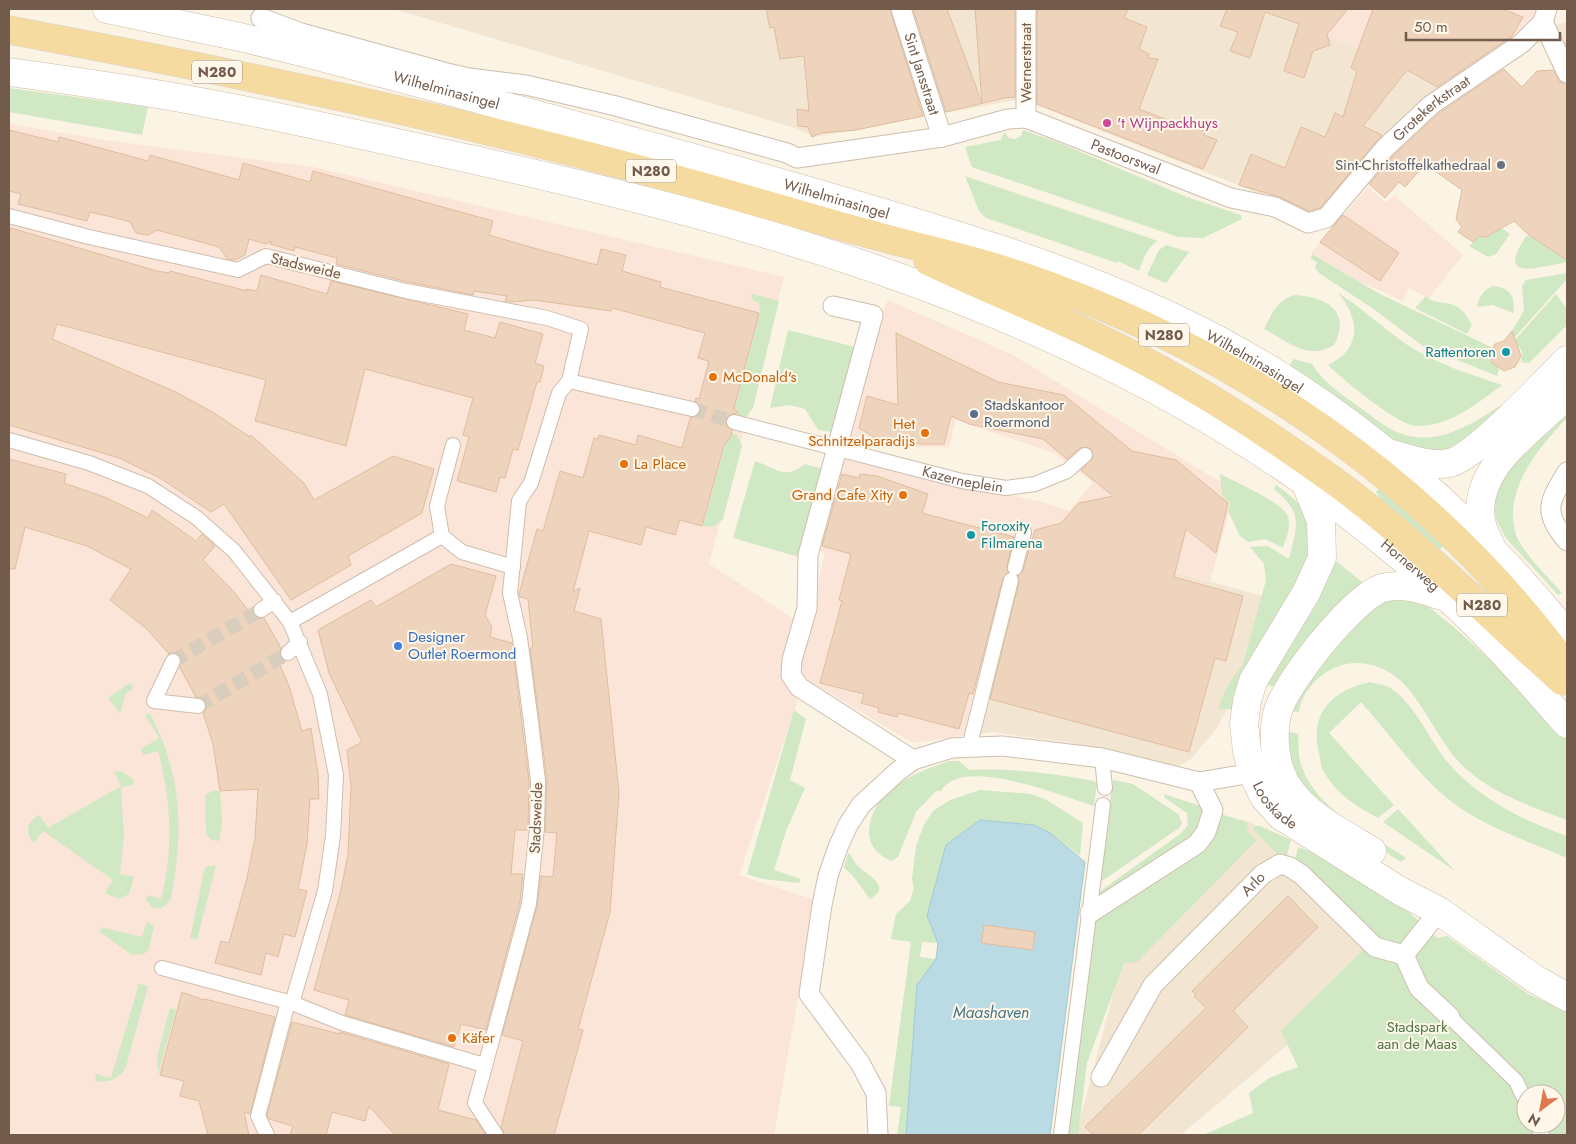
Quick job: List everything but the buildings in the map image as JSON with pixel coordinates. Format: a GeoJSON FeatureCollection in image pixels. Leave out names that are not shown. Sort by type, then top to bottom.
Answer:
{"type":"FeatureCollection","features":[{"type":"Feature","properties":{"kind":"main road","name":"Wilhelminasingel"},"geometry":{"type":"LineString","coordinates":[[107,9],[240,37],[440,89],[851,203],[1043,264],[1146,305],[1222,342],[1270,369],[1386,452],[1441,499],[1493,550]]}},
{"type":"Feature","properties":{"kind":"main road","name":"Wilhelminasingel"},"geometry":{"type":"LineString","coordinates":[[9,30],[122,52],[525,138],[627,164],[875,236],[970,259],[1074,295],[1192,348],[1267,392],[1368,462],[1418,505],[1489,574],[1522,611],[1567,667]]}},
{"type":"Feature","properties":{"kind":"main road","name":"N280"},"geometry":{"type":"LineString","coordinates":[[9,72],[207,103],[429,150],[579,183],[807,247],[895,275],[969,303],[1102,361],[1195,412],[1306,483]]}},
{"type":"Feature","properties":{"kind":"main road","name":"Wilhelminasingel"},"geometry":{"type":"LineString","coordinates":[[875,236],[1108,343],[1165,373],[1265,433],[1334,480],[1394,526]]}},
{"type":"Feature","properties":{"kind":"main road"},"geometry":{"type":"LineString","coordinates":[[1386,452],[1430,464],[1451,463],[1460,460],[1484,441],[1567,360]]}},
{"type":"Feature","properties":{"kind":"main road"},"geometry":{"type":"LineString","coordinates":[[1493,550],[1483,528],[1481,513],[1488,479],[1501,459],[1567,395]]}},
{"type":"Feature","properties":{"kind":"main road"},"geometry":{"type":"LineString","coordinates":[[1266,770],[1247,751],[1244,724],[1249,690],[1306,593],[1322,558],[1321,521],[1306,483]]}},
{"type":"Feature","properties":{"kind":"main road","name":"Hornerweg"},"geometry":{"type":"LineString","coordinates":[[1306,483],[1380,539],[1449,598],[1501,651],[1567,724]]}},
{"type":"Feature","properties":{"kind":"main road","name":"Hornerweg"},"geometry":{"type":"LineString","coordinates":[[1394,526],[1465,589],[1567,685]]}},
{"type":"Feature","properties":{"kind":"main road","name":"N280"},"geometry":{"type":"LineString","coordinates":[[1493,550],[1567,634]]}},
{"type":"Feature","properties":{"kind":"main road"},"geometry":{"type":"LineString","coordinates":[[1266,770],[1283,698],[1295,678],[1352,609],[1370,594],[1383,588],[1394,586],[1416,588],[1449,598]]}},
{"type":"Feature","properties":{"kind":"main road","name":"Looskade"},"geometry":{"type":"LineString","coordinates":[[1266,770],[1264,797],[1282,816],[1400,891],[1439,911],[1535,979],[1567,998]]}},
{"type":"Feature","properties":{"kind":"street","name":"Sint Jansstraat"},"geometry":{"type":"LineString","coordinates":[[901,9],[942,137]]}},
{"type":"Feature","properties":{"kind":"street","name":"Wernerstraat"},"geometry":{"type":"LineString","coordinates":[[1026,9],[1026,118]]}},
{"type":"Feature","properties":{"kind":"street","name":"Grotekerkstraat"},"geometry":{"type":"LineString","coordinates":[[1308,223],[1326,218],[1386,148],[1431,105],[1522,43],[1545,15],[1567,73]]}},
{"type":"Feature","properties":{"kind":"street","name":"Wilhelminasingel"},"geometry":{"type":"LineString","coordinates":[[261,18],[301,33],[447,73],[469,78],[526,85],[552,91],[787,153],[797,158],[942,137]]}},
{"type":"Feature","properties":{"kind":"street","name":"Pastoorswal"},"geometry":{"type":"LineString","coordinates":[[942,137],[1008,119],[1026,118],[1231,198],[1275,207],[1308,223]]}},
{"type":"Feature","properties":{"kind":"street","name":"Stadsweide"},"geometry":{"type":"LineString","coordinates":[[9,216],[89,237],[238,270],[266,256],[406,291],[548,318],[581,329],[568,381],[559,393],[531,483],[519,500],[510,592],[520,638],[538,781],[537,828],[529,904],[474,1103],[496,1135]]}},
{"type":"Feature","properties":{"kind":"street"},"geometry":{"type":"LineString","coordinates":[[833,306],[873,315],[808,555],[806,608],[792,660],[791,675],[799,687],[913,760]]}},
{"type":"Feature","properties":{"kind":"street"},"geometry":{"type":"LineString","coordinates":[[568,381],[692,409]]}},
{"type":"Feature","properties":{"kind":"street","name":"Kazerneplein"},"geometry":{"type":"LineString","coordinates":[[734,422],[835,450],[962,481],[1006,488],[1035,484],[1068,471],[1086,455]]}},
{"type":"Feature","properties":{"kind":"street"},"geometry":{"type":"LineString","coordinates":[[9,440],[89,463],[148,486],[197,518],[234,551],[290,622],[300,642],[320,694],[336,775],[333,836],[324,891],[258,1116],[267,1135]]}},
{"type":"Feature","properties":{"kind":"street"},"geometry":{"type":"LineString","coordinates":[[453,445],[437,506],[442,536],[462,552],[513,566]]}},
{"type":"Feature","properties":{"kind":"street"},"geometry":{"type":"LineString","coordinates":[[1567,472],[1550,507],[1553,522],[1567,541]]}},
{"type":"Feature","properties":{"kind":"street"},"geometry":{"type":"LineString","coordinates":[[968,748],[1024,532]]}},
{"type":"Feature","properties":{"kind":"street"},"geometry":{"type":"LineString","coordinates":[[290,622],[442,536]]}},
{"type":"Feature","properties":{"kind":"street"},"geometry":{"type":"LineString","coordinates":[[261,610],[274,601]]}},
{"type":"Feature","properties":{"kind":"street"},"geometry":{"type":"LineString","coordinates":[[288,653],[300,642]]}},
{"type":"Feature","properties":{"kind":"street"},"geometry":{"type":"LineString","coordinates":[[173,661],[154,701],[198,706]]}},
{"type":"Feature","properties":{"kind":"street"},"geometry":{"type":"LineString","coordinates":[[878,1135],[876,1093],[860,1062],[809,994],[828,876],[848,825],[871,795],[896,772],[913,760],[952,748],[1002,746],[1102,758],[1199,782],[1266,770]]}},
{"type":"Feature","properties":{"kind":"street"},"geometry":{"type":"LineString","coordinates":[[1102,758],[1105,788]]}},
{"type":"Feature","properties":{"kind":"street"},"geometry":{"type":"LineString","coordinates":[[1090,913],[1198,844],[1206,832],[1213,810],[1199,782]]}},
{"type":"Feature","properties":{"kind":"street"},"geometry":{"type":"LineString","coordinates":[[1061,1135],[1103,804]]}},
{"type":"Feature","properties":{"kind":"street","name":"Arlo"},"geometry":{"type":"LineString","coordinates":[[1101,1077],[1153,986],[1263,874],[1280,864],[1290,867],[1302,875],[1375,947],[1404,955]]}},
{"type":"Feature","properties":{"kind":"street"},"geometry":{"type":"LineString","coordinates":[[1439,911],[1404,955],[1419,988],[1517,1084]]}},
{"type":"Feature","properties":{"kind":"street"},"geometry":{"type":"LineString","coordinates":[[162,968],[290,1003],[342,1023],[484,1065]]}},
{"type":"Feature","properties":{"kind":"shaded area"},"geometry":{"type":"Polygon","coordinates":[[[394,9],[1326,9],[1318,34],[1380,55],[1442,92],[1383,136],[1319,217],[1021,99],[814,137],[795,128],[394,9]]]}},
{"type":"Feature","properties":{"kind":"shaded area"},"geometry":{"type":"Polygon","coordinates":[[[1326,9],[1545,9],[1533,28],[1442,92],[1380,55],[1318,34],[1326,9]]]}},
{"type":"Feature","properties":{"kind":"shaded area"},"geometry":{"type":"Polygon","coordinates":[[[1567,22],[1567,57],[1553,25],[1567,22]]]}},
{"type":"Feature","properties":{"kind":"shaded area","name":"Designer Outlet Roermond"},"geometry":{"type":"Polygon","coordinates":[[[9,124],[104,140],[313,167],[784,277],[709,564],[794,619],[782,672],[788,688],[799,696],[739,875],[815,900],[774,1135],[9,1135],[9,124]]]}},
{"type":"Feature","properties":{"kind":"shaded area"},"geometry":{"type":"Polygon","coordinates":[[[1368,187],[1386,203],[1394,195],[1463,255],[1429,298],[1409,288],[1402,301],[1357,280],[1311,253],[1368,187]]]}},
{"type":"Feature","properties":{"kind":"shaded area"},"geometry":{"type":"Polygon","coordinates":[[[888,300],[1011,354],[1235,491],[1210,581],[1032,533],[969,735],[913,743],[806,679],[797,664],[825,554],[815,546],[838,458],[1042,502],[1069,511],[1093,482],[1054,453],[956,420],[949,447],[840,448],[872,336],[888,300]]]}},
{"type":"Feature","properties":{"kind":"shaded area"},"geometry":{"type":"Polygon","coordinates":[[[1032,533],[1296,605],[1243,679],[1217,728],[1191,759],[1177,767],[1071,743],[994,732],[969,735],[1032,533]]]}},
{"type":"Feature","properties":{"kind":"shaded area"},"geometry":{"type":"Polygon","coordinates":[[[1231,817],[1251,822],[1382,945],[1286,1046],[1181,1135],[1076,1135],[1125,949],[1231,817]]]}},
{"type":"Feature","properties":{"kind":"green space"},"geometry":{"type":"Polygon","coordinates":[[[9,88],[148,107],[142,135],[9,112],[9,88]]]}},
{"type":"Feature","properties":{"kind":"green space"},"geometry":{"type":"Polygon","coordinates":[[[1023,130],[1062,144],[1184,196],[1241,215],[1242,219],[1203,238],[1178,237],[972,167],[965,147],[1001,140],[1004,132],[1009,138],[1015,139],[1021,136],[1023,130]]]}},
{"type":"Feature","properties":{"kind":"green space"},"geometry":{"type":"Polygon","coordinates":[[[965,176],[1158,241],[1148,250],[1139,271],[1118,261],[1117,263],[986,218],[979,211],[965,176]]]}},
{"type":"Feature","properties":{"kind":"green space"},"geometry":{"type":"Polygon","coordinates":[[[1494,223],[1510,234],[1496,254],[1488,257],[1469,246],[1494,223]]]}},
{"type":"Feature","properties":{"kind":"green space"},"geometry":{"type":"Polygon","coordinates":[[[1527,235],[1553,249],[1554,252],[1557,247],[1566,255],[1567,262],[1533,268],[1518,266],[1515,260],[1518,250],[1527,235]]]}},
{"type":"Feature","properties":{"kind":"green space"},"geometry":{"type":"Polygon","coordinates":[[[1166,245],[1189,252],[1166,283],[1147,275],[1159,250],[1166,245]]]}},
{"type":"Feature","properties":{"kind":"green space"},"geometry":{"type":"Polygon","coordinates":[[[1312,254],[1380,294],[1491,347],[1491,360],[1499,369],[1497,376],[1423,346],[1372,308],[1319,273],[1315,267],[1317,262],[1311,259],[1312,254]]]}},
{"type":"Feature","properties":{"kind":"green space"},"geometry":{"type":"Polygon","coordinates":[[[1567,273],[1567,279],[1515,337],[1510,334],[1524,311],[1522,286],[1526,280],[1567,273]]]}},
{"type":"Feature","properties":{"kind":"green space"},"geometry":{"type":"Polygon","coordinates":[[[1494,286],[1500,287],[1511,294],[1514,303],[1513,313],[1493,305],[1477,307],[1479,300],[1487,289],[1494,286]]]}},
{"type":"Feature","properties":{"kind":"green space"},"geometry":{"type":"Polygon","coordinates":[[[1338,293],[1417,351],[1453,368],[1502,385],[1462,413],[1440,423],[1416,426],[1397,418],[1357,390],[1328,365],[1347,351],[1352,342],[1354,332],[1350,313],[1338,293]]]}},
{"type":"Feature","properties":{"kind":"green space"},"geometry":{"type":"Polygon","coordinates":[[[752,294],[779,301],[753,408],[748,415],[736,419],[738,411],[735,407],[760,313],[759,304],[751,298],[752,294]]]}},
{"type":"Feature","properties":{"kind":"green space"},"geometry":{"type":"Polygon","coordinates":[[[1556,294],[1567,309],[1567,325],[1529,363],[1521,362],[1522,351],[1514,341],[1556,294]]]}},
{"type":"Feature","properties":{"kind":"green space"},"geometry":{"type":"Polygon","coordinates":[[[1295,295],[1317,299],[1333,308],[1338,315],[1340,323],[1339,333],[1334,345],[1316,351],[1307,350],[1290,344],[1264,329],[1279,304],[1295,295]]]}},
{"type":"Feature","properties":{"kind":"green space"},"geometry":{"type":"Polygon","coordinates":[[[1426,296],[1433,301],[1450,304],[1461,310],[1472,325],[1467,334],[1415,308],[1426,296]]]}},
{"type":"Feature","properties":{"kind":"green space"},"geometry":{"type":"Polygon","coordinates":[[[788,330],[855,347],[832,432],[818,430],[805,409],[790,405],[770,408],[788,330]]]}},
{"type":"Feature","properties":{"kind":"green space"},"geometry":{"type":"Polygon","coordinates":[[[1293,359],[1312,364],[1322,378],[1334,389],[1379,422],[1397,432],[1414,437],[1447,434],[1478,420],[1522,392],[1524,396],[1443,455],[1407,447],[1387,436],[1289,367],[1293,359]]]}},
{"type":"Feature","properties":{"kind":"green space"},"geometry":{"type":"Polygon","coordinates":[[[1567,404],[1567,418],[1545,442],[1526,471],[1514,502],[1513,518],[1519,541],[1536,565],[1562,593],[1558,595],[1506,538],[1497,521],[1493,505],[1496,483],[1567,404]]]}},
{"type":"Feature","properties":{"kind":"green space"},"geometry":{"type":"Polygon","coordinates":[[[732,433],[737,435],[742,446],[723,519],[714,527],[703,526],[726,441],[731,438],[732,433]]]}},
{"type":"Feature","properties":{"kind":"green space"},"geometry":{"type":"Polygon","coordinates":[[[755,461],[785,472],[791,472],[805,464],[823,469],[799,557],[733,538],[755,461]]]}},
{"type":"Feature","properties":{"kind":"green space"},"geometry":{"type":"Polygon","coordinates":[[[1220,474],[1268,499],[1284,511],[1288,517],[1289,525],[1283,548],[1265,539],[1248,542],[1240,536],[1228,511],[1230,503],[1222,495],[1220,474]]]}},
{"type":"Feature","properties":{"kind":"green space"},"geometry":{"type":"Polygon","coordinates":[[[1276,485],[1293,498],[1304,511],[1311,525],[1317,546],[1240,709],[1218,709],[1227,687],[1243,664],[1266,580],[1264,564],[1250,547],[1268,546],[1289,559],[1296,521],[1290,506],[1274,489],[1276,485]]]}},
{"type":"Feature","properties":{"kind":"green space"},"geometry":{"type":"Polygon","coordinates":[[[1383,485],[1448,542],[1436,553],[1386,507],[1376,492],[1383,485]]]}},
{"type":"Feature","properties":{"kind":"green space"},"geometry":{"type":"Polygon","coordinates":[[[1331,557],[1367,586],[1280,689],[1262,683],[1331,557]]]}},
{"type":"Feature","properties":{"kind":"green space"},"geometry":{"type":"Polygon","coordinates":[[[1395,597],[1424,603],[1456,629],[1522,689],[1567,740],[1567,820],[1501,793],[1466,769],[1448,748],[1409,690],[1400,680],[1384,669],[1357,663],[1339,666],[1319,678],[1310,688],[1303,699],[1299,712],[1287,711],[1294,692],[1368,603],[1395,597]]]}},
{"type":"Feature","properties":{"kind":"green space"},"geometry":{"type":"Polygon","coordinates":[[[1370,682],[1390,688],[1401,697],[1416,715],[1450,765],[1476,789],[1489,799],[1519,816],[1567,836],[1567,858],[1490,825],[1461,809],[1425,777],[1361,702],[1329,733],[1394,805],[1378,818],[1355,805],[1342,794],[1330,782],[1320,761],[1317,738],[1318,726],[1321,715],[1335,697],[1345,691],[1370,682]]]}},
{"type":"Feature","properties":{"kind":"green space"},"geometry":{"type":"Polygon","coordinates":[[[130,683],[134,688],[126,693],[120,713],[108,698],[130,683]]]}},
{"type":"Feature","properties":{"kind":"green space"},"geometry":{"type":"Polygon","coordinates":[[[794,710],[806,719],[790,780],[805,788],[786,831],[774,870],[801,879],[799,883],[763,879],[747,874],[794,710]]]}},
{"type":"Feature","properties":{"kind":"green space"},"geometry":{"type":"Polygon","coordinates":[[[150,713],[169,759],[174,781],[179,826],[178,849],[171,898],[164,907],[159,908],[153,908],[146,900],[147,895],[161,899],[168,861],[169,825],[166,788],[158,751],[143,755],[141,749],[159,738],[145,715],[150,713]]]}},
{"type":"Feature","properties":{"kind":"green space"},"geometry":{"type":"Polygon","coordinates":[[[1285,731],[1298,734],[1301,765],[1309,781],[1331,808],[1406,858],[1401,862],[1325,813],[1293,772],[1285,731]]]}},
{"type":"Feature","properties":{"kind":"green space"},"geometry":{"type":"Polygon","coordinates":[[[949,761],[959,761],[969,770],[1032,772],[1094,781],[1097,784],[1094,806],[1014,781],[970,776],[952,781],[941,791],[936,791],[916,812],[898,857],[891,861],[882,856],[873,846],[869,836],[872,816],[878,804],[897,785],[910,777],[949,761]]]}},
{"type":"Feature","properties":{"kind":"green space"},"geometry":{"type":"Polygon","coordinates":[[[121,771],[133,779],[134,784],[121,788],[124,836],[120,874],[134,877],[129,894],[119,899],[105,893],[113,880],[43,831],[34,843],[29,835],[28,828],[32,820],[39,815],[48,828],[121,786],[114,772],[121,771]]]}},
{"type":"Feature","properties":{"kind":"green space"},"geometry":{"type":"Polygon","coordinates":[[[1113,780],[1133,784],[1178,814],[1182,823],[1179,828],[1099,883],[1113,780]]]}},
{"type":"Feature","properties":{"kind":"green space"},"geometry":{"type":"Polygon","coordinates":[[[980,790],[1031,794],[1045,799],[1083,823],[1080,856],[1050,833],[927,916],[938,943],[922,942],[920,957],[936,959],[917,986],[906,1135],[897,1135],[901,1107],[889,1106],[911,942],[891,939],[896,914],[910,901],[914,888],[912,879],[916,846],[924,825],[933,811],[950,800],[980,790]]]}},
{"type":"Feature","properties":{"kind":"green space"},"geometry":{"type":"Polygon","coordinates":[[[213,791],[220,791],[222,823],[219,841],[212,840],[206,834],[205,795],[213,791]]]}},
{"type":"Feature","properties":{"kind":"green space"},"geometry":{"type":"Polygon","coordinates":[[[1164,794],[1207,808],[1194,839],[1098,900],[1099,892],[1180,834],[1188,825],[1187,813],[1165,798],[1164,794]]]}},
{"type":"Feature","properties":{"kind":"green space"},"geometry":{"type":"Polygon","coordinates":[[[1398,809],[1455,871],[1383,822],[1398,809]]]}},
{"type":"Feature","properties":{"kind":"green space"},"geometry":{"type":"Polygon","coordinates":[[[1218,813],[1248,823],[1247,831],[1257,840],[1137,962],[1124,963],[1087,1063],[1078,1135],[1068,1135],[1094,923],[1100,912],[1200,848],[1218,813]]]}},
{"type":"Feature","properties":{"kind":"green space"},"geometry":{"type":"Polygon","coordinates":[[[1254,826],[1260,826],[1291,840],[1286,859],[1281,858],[1254,830],[1254,826]]]}},
{"type":"Feature","properties":{"kind":"green space","name":"Stadspark aan de Maas"},"geometry":{"type":"Polygon","coordinates":[[[1298,847],[1320,855],[1399,903],[1437,938],[1447,936],[1530,995],[1567,1011],[1567,1135],[1203,1135],[1253,1113],[1249,1093],[1269,1078],[1298,1067],[1281,1031],[1362,951],[1372,934],[1302,863],[1295,860],[1298,847]]]}},
{"type":"Feature","properties":{"kind":"green space"},"geometry":{"type":"Polygon","coordinates":[[[848,853],[856,864],[879,885],[877,894],[870,899],[853,876],[844,868],[848,853]]]}},
{"type":"Feature","properties":{"kind":"green space"},"geometry":{"type":"Polygon","coordinates":[[[216,865],[197,940],[190,938],[205,867],[216,865]]]}},
{"type":"Feature","properties":{"kind":"green space"},"geometry":{"type":"Polygon","coordinates":[[[147,922],[154,926],[149,949],[144,954],[132,955],[100,932],[101,927],[142,937],[147,922]]]}},
{"type":"Feature","properties":{"kind":"green space"},"geometry":{"type":"Polygon","coordinates":[[[139,984],[148,986],[126,1067],[113,1080],[95,1081],[96,1074],[111,1078],[139,984]]]}},
{"type":"Feature","properties":{"kind":"green space"},"geometry":{"type":"Polygon","coordinates":[[[170,1008],[176,1010],[158,1075],[157,1056],[170,1008]]]}},
{"type":"Feature","properties":{"kind":"water","name":"Maashaven"},"geometry":{"type":"Polygon","coordinates":[[[980,820],[1034,825],[1050,833],[1085,862],[1050,1135],[906,1135],[917,985],[936,959],[938,943],[927,916],[946,845],[980,820]]]}},
{"type":"Feature","properties":{"kind":"tunnel"},"geometry":{"type":"LineString","coordinates":[[692,409],[734,422]]}},
{"type":"Feature","properties":{"kind":"tunnel"},"geometry":{"type":"LineString","coordinates":[[173,661],[261,610]]}},
{"type":"Feature","properties":{"kind":"tunnel"},"geometry":{"type":"LineString","coordinates":[[198,706],[288,653]]}},
{"type":"Feature","properties":{"kind":"place","name":"'t Wijnpackhuys"},"geometry":{"type":"Point","coordinates":[1107,123]}},
{"type":"Feature","properties":{"kind":"place","name":"Sint-Christoffelkathedraal"},"geometry":{"type":"Point","coordinates":[1501,165]}},
{"type":"Feature","properties":{"kind":"place","name":"Rattentoren"},"geometry":{"type":"Point","coordinates":[1506,352]}},
{"type":"Feature","properties":{"kind":"place","name":"McDonald's"},"geometry":{"type":"Point","coordinates":[713,377]}},
{"type":"Feature","properties":{"kind":"place","name":"Stadskantoor Roermond"},"geometry":{"type":"Point","coordinates":[974,414]}},
{"type":"Feature","properties":{"kind":"place","name":"Het Schnitzelparadijs"},"geometry":{"type":"Point","coordinates":[925,433]}},
{"type":"Feature","properties":{"kind":"place","name":"La Place"},"geometry":{"type":"Point","coordinates":[624,464]}},
{"type":"Feature","properties":{"kind":"place","name":"Grand Cafe Xity"},"geometry":{"type":"Point","coordinates":[903,495]}},
{"type":"Feature","properties":{"kind":"place","name":"Foroxity Filmarena"},"geometry":{"type":"Point","coordinates":[971,535]}},
{"type":"Feature","properties":{"kind":"place","name":"Designer Outlet Roermond"},"geometry":{"type":"Point","coordinates":[398,646]}},
{"type":"Feature","properties":{"kind":"place","name":"Käfer"},"geometry":{"type":"Point","coordinates":[452,1038]}}]}
